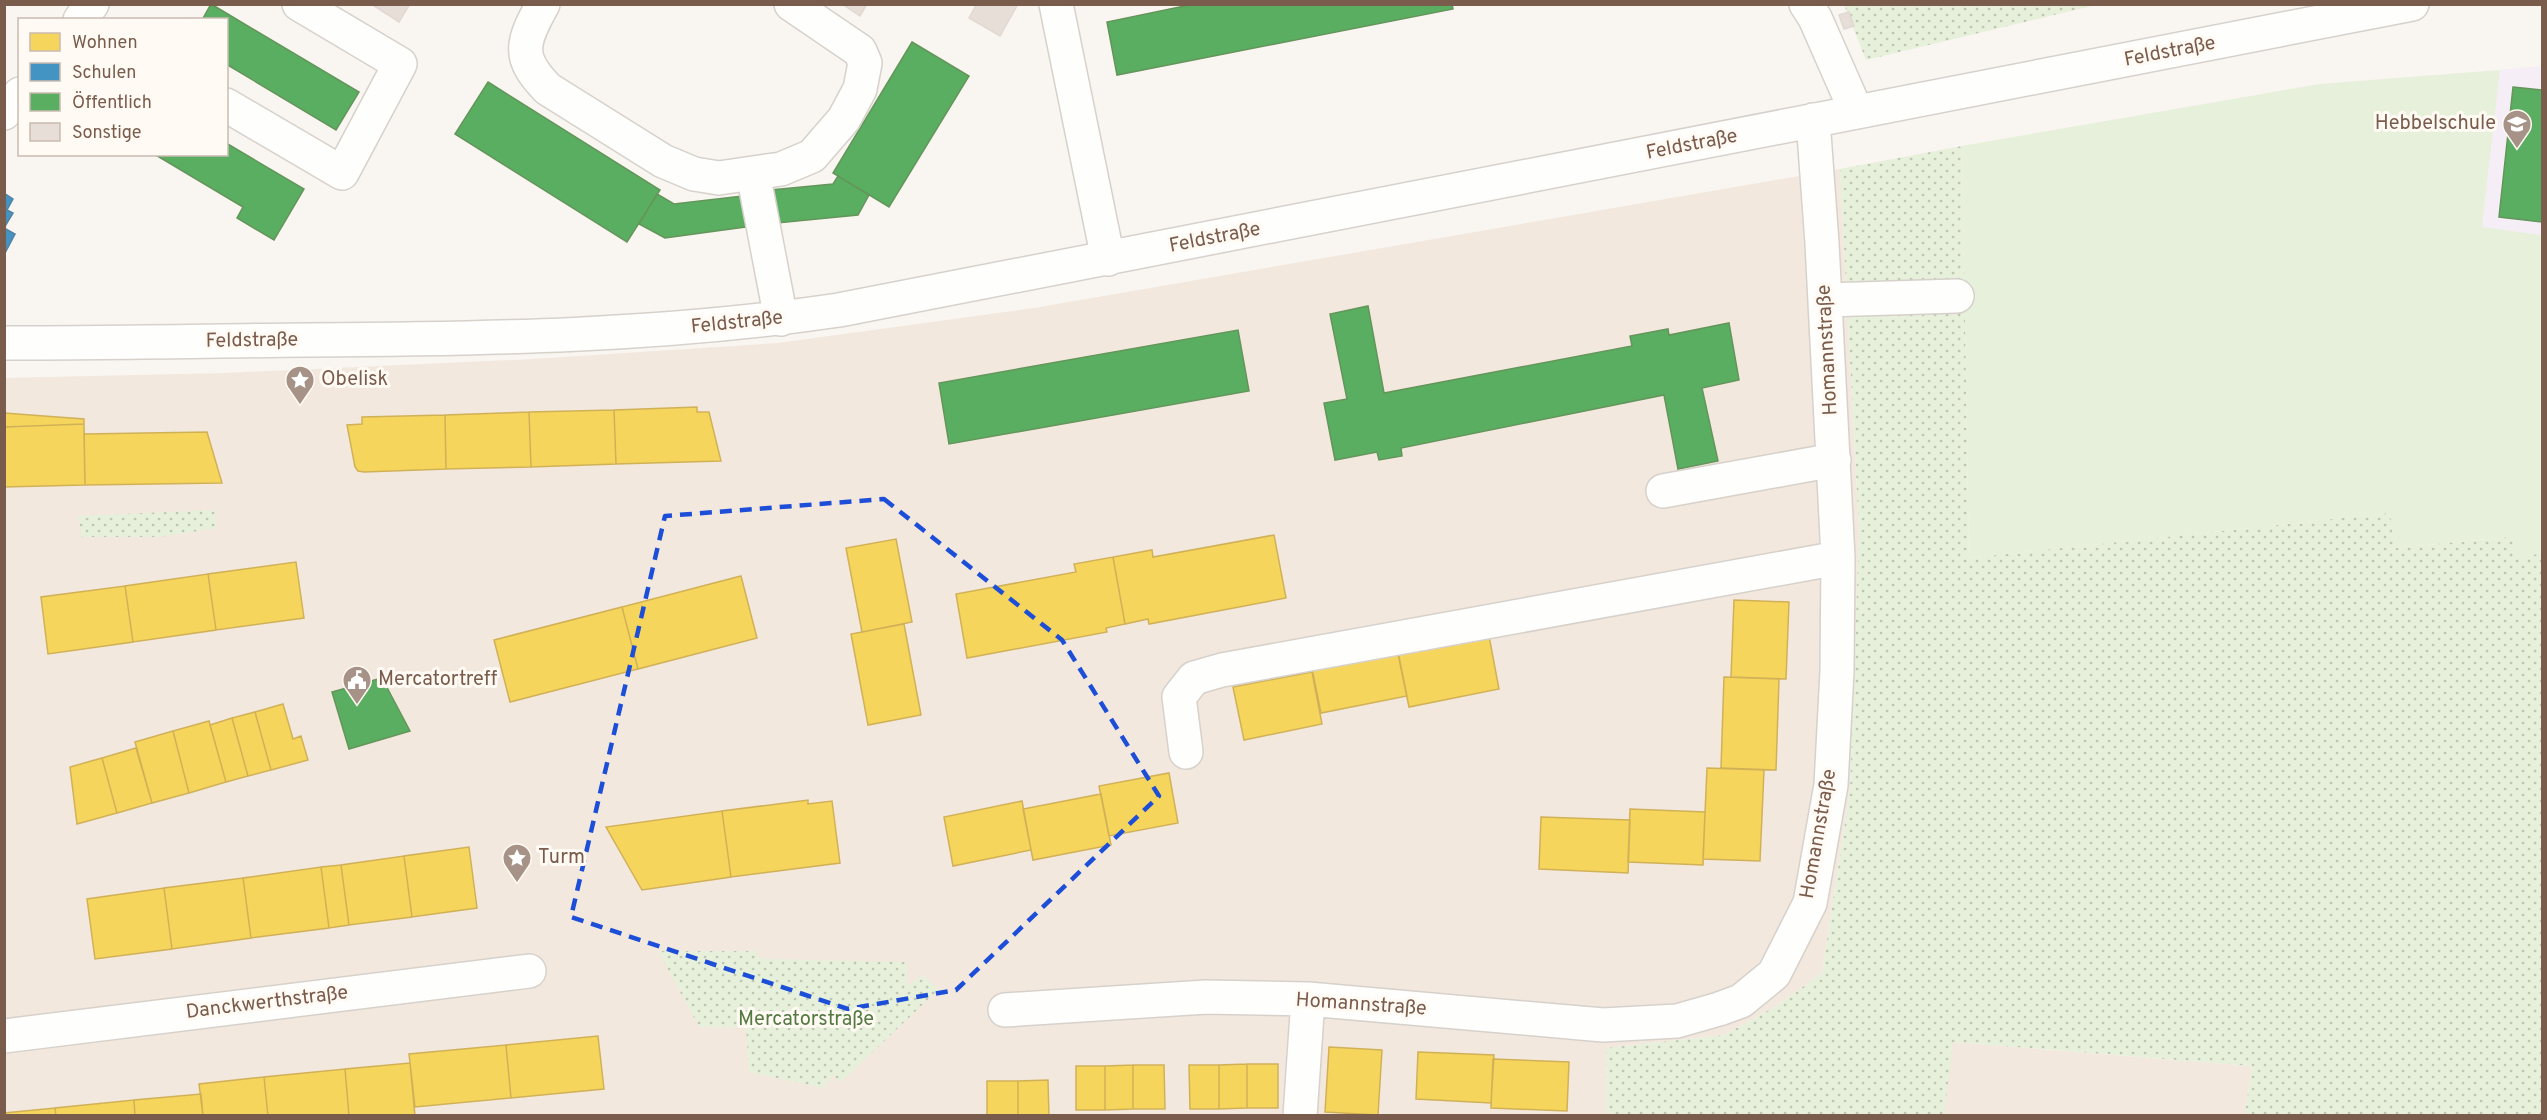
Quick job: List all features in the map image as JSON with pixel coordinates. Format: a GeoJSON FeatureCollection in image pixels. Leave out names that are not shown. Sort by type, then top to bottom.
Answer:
{"type":"FeatureCollection","features":[{"type":"Feature","properties":{"kind":"street"},"geometry":{"type":"LineString","coordinates":[[82,18],[92,4]]}},
{"type":"Feature","properties":{"kind":"street"},"geometry":{"type":"LineString","coordinates":[[228,106],[342,173],[400,64],[299,4]]}},
{"type":"Feature","properties":{"kind":"street"},"geometry":{"type":"LineString","coordinates":[[543,4],[528,36],[525,58],[533,74],[548,89],[663,160],[694,174],[719,177],[781,169],[812,156],[844,119],[860,89],[865,63],[860,51],[791,4]]}},
{"type":"Feature","properties":{"kind":"street"},"geometry":{"type":"LineString","coordinates":[[1056,4],[1108,259]]}},
{"type":"Feature","properties":{"kind":"street"},"geometry":{"type":"LineString","coordinates":[[1806,4],[1815,18],[1856,111]]}},
{"type":"Feature","properties":{"kind":"street","name":"Feldstraße"},"geometry":{"type":"LineString","coordinates":[[4,343],[482,339],[635,333],[781,319],[1108,259],[2412,4]]}},
{"type":"Feature","properties":{"kind":"street"},"geometry":{"type":"LineString","coordinates":[[4,113],[18,96]]}},
{"type":"Feature","properties":{"kind":"street","name":"Homannstraße"},"geometry":{"type":"LineString","coordinates":[[1005,1010],[1206,998],[1308,999],[1603,1025],[1677,1021],[1742,1000],[1774,974],[1809,903],[1831,785],[1837,671],[1838,558],[1834,460],[1813,120]]}},
{"type":"Feature","properties":{"kind":"street"},"geometry":{"type":"LineString","coordinates":[[753,173],[781,319]]}},
{"type":"Feature","properties":{"kind":"street"},"geometry":{"type":"LineString","coordinates":[[1825,300],[1957,296]]}},
{"type":"Feature","properties":{"kind":"street"},"geometry":{"type":"LineString","coordinates":[[1663,491],[1834,460]]}},
{"type":"Feature","properties":{"kind":"street"},"geometry":{"type":"LineString","coordinates":[[1186,752],[1179,697],[1194,678],[1222,670],[1838,558]]}},
{"type":"Feature","properties":{"kind":"street","name":"Danckwerthstraße"},"geometry":{"type":"LineString","coordinates":[[4,1036],[529,971]]}},
{"type":"Feature","properties":{"kind":"street"},"geometry":{"type":"LineString","coordinates":[[1300,1116],[1308,999]]}},
{"type":"Feature","properties":{"kind":"highlighted area"},"geometry":{"type":"Polygon","coordinates":[[[884,499],[1062,640],[1159,796],[956,990],[848,1009],[571,917],[665,516],[884,499]]]}},
{"type":"Feature","properties":{"kind":"shaded area","name":"Hebbelschule"},"geometry":{"type":"Polygon","coordinates":[[[2542,66],[2542,235],[2482,228],[2500,70],[2542,66]]]}},
{"type":"Feature","properties":{"kind":"shaded area"},"geometry":{"type":"Polygon","coordinates":[[[1840,169],[1859,531],[1850,790],[1822,973],[1778,1005],[1724,1035],[1606,1048],[1607,1115],[5,1115],[4,378],[225,373],[533,359],[778,343],[1034,308],[1840,169]]]}},
{"type":"Feature","properties":{"kind":"shaded area"},"geometry":{"type":"Polygon","coordinates":[[[1952,1042],[2252,1066],[2245,1113],[2264,1115],[1943,1116],[1952,1042]]]}},
{"type":"Feature","properties":{"kind":"green space"},"geometry":{"type":"Polygon","coordinates":[[[1844,5],[2096,5],[1866,60],[1844,5]]]}},
{"type":"Feature","properties":{"kind":"green space"},"geometry":{"type":"Polygon","coordinates":[[[2500,70],[2482,227],[2542,235],[2542,553],[2518,558],[2510,537],[2393,548],[2390,513],[1969,558],[1962,146],[2319,84],[2500,70]]]}},
{"type":"Feature","properties":{"kind":"green space"},"geometry":{"type":"Polygon","coordinates":[[[1962,146],[1969,558],[2390,513],[2394,548],[2511,537],[2518,558],[2542,553],[2542,1115],[2264,1116],[2245,1113],[2252,1066],[1953,1042],[1944,1115],[1607,1115],[1606,1048],[1724,1035],[1778,1005],[1822,973],[1850,790],[1859,531],[1840,169],[1962,146]]]}},
{"type":"Feature","properties":{"kind":"green space"},"geometry":{"type":"Polygon","coordinates":[[[214,510],[217,528],[160,537],[82,537],[78,516],[214,510]]]}},
{"type":"Feature","properties":{"kind":"green space","name":"Mercatorstraße"},"geometry":{"type":"Polygon","coordinates":[[[658,951],[756,951],[760,959],[907,962],[907,986],[923,975],[938,990],[841,1082],[833,1075],[823,1088],[749,1072],[746,1027],[699,1027],[658,951]]]}},
{"type":"Feature","properties":{"kind":"building: Wohnen"},"geometry":{"type":"Polygon","coordinates":[[[697,407],[697,412],[709,412],[721,461],[616,464],[614,410],[697,407]]]}},
{"type":"Feature","properties":{"kind":"building: Wohnen"},"geometry":{"type":"Polygon","coordinates":[[[614,410],[616,464],[531,467],[529,412],[614,410]]]}},
{"type":"Feature","properties":{"kind":"building: Wohnen"},"geometry":{"type":"Polygon","coordinates":[[[529,412],[531,467],[446,469],[445,415],[529,412]]]}},
{"type":"Feature","properties":{"kind":"building: Wohnen"},"geometry":{"type":"Polygon","coordinates":[[[4,413],[84,419],[84,424],[4,427],[4,413]]]}},
{"type":"Feature","properties":{"kind":"building: Wohnen"},"geometry":{"type":"Polygon","coordinates":[[[445,415],[446,469],[364,472],[358,471],[355,467],[347,425],[362,424],[362,417],[445,415]]]}},
{"type":"Feature","properties":{"kind":"building: Wohnen"},"geometry":{"type":"Polygon","coordinates":[[[84,424],[85,485],[4,487],[4,427],[84,424]]]}},
{"type":"Feature","properties":{"kind":"building: Wohnen"},"geometry":{"type":"Polygon","coordinates":[[[207,432],[222,483],[85,485],[84,434],[207,432]]]}},
{"type":"Feature","properties":{"kind":"building: Wohnen"},"geometry":{"type":"Polygon","coordinates":[[[1274,535],[1286,598],[1149,624],[1148,619],[1125,624],[1113,557],[1152,550],[1153,557],[1274,535]]]}},
{"type":"Feature","properties":{"kind":"building: Wohnen"},"geometry":{"type":"Polygon","coordinates":[[[896,539],[912,622],[862,632],[846,548],[896,539]]]}},
{"type":"Feature","properties":{"kind":"building: Wohnen"},"geometry":{"type":"Polygon","coordinates":[[[1113,557],[1125,624],[1106,628],[1107,632],[967,658],[956,594],[1076,572],[1074,564],[1113,557]]]}},
{"type":"Feature","properties":{"kind":"building: Wohnen"},"geometry":{"type":"Polygon","coordinates":[[[296,562],[304,618],[216,630],[208,574],[296,562]]]}},
{"type":"Feature","properties":{"kind":"building: Wohnen"},"geometry":{"type":"Polygon","coordinates":[[[208,574],[216,630],[133,642],[125,586],[208,574]]]}},
{"type":"Feature","properties":{"kind":"building: Wohnen"},"geometry":{"type":"Polygon","coordinates":[[[741,576],[757,638],[638,669],[622,607],[741,576]]]}},
{"type":"Feature","properties":{"kind":"building: Wohnen"},"geometry":{"type":"Polygon","coordinates":[[[125,586],[133,642],[48,654],[41,597],[125,586]]]}},
{"type":"Feature","properties":{"kind":"building: Wohnen"},"geometry":{"type":"Polygon","coordinates":[[[1734,600],[1789,602],[1786,679],[1731,677],[1734,600]]]}},
{"type":"Feature","properties":{"kind":"building: Wohnen"},"geometry":{"type":"Polygon","coordinates":[[[622,607],[638,669],[510,702],[494,640],[622,607]]]}},
{"type":"Feature","properties":{"kind":"building: Wohnen"},"geometry":{"type":"Polygon","coordinates":[[[904,624],[921,715],[868,725],[851,634],[904,624]]]}},
{"type":"Feature","properties":{"kind":"building: Wohnen"},"geometry":{"type":"Polygon","coordinates":[[[1489,636],[1499,689],[1409,707],[1398,654],[1489,636]]]}},
{"type":"Feature","properties":{"kind":"building: Wohnen"},"geometry":{"type":"Polygon","coordinates":[[[1397,647],[1407,696],[1321,713],[1311,664],[1397,647]]]}},
{"type":"Feature","properties":{"kind":"building: Wohnen"},"geometry":{"type":"Polygon","coordinates":[[[1312,672],[1322,724],[1244,740],[1233,687],[1312,672]]]}},
{"type":"Feature","properties":{"kind":"building: Wohnen"},"geometry":{"type":"Polygon","coordinates":[[[1724,677],[1779,679],[1776,770],[1721,768],[1724,677]]]}},
{"type":"Feature","properties":{"kind":"building: Wohnen"},"geometry":{"type":"Polygon","coordinates":[[[283,704],[293,739],[301,736],[308,760],[271,770],[255,712],[283,704]]]}},
{"type":"Feature","properties":{"kind":"building: Wohnen"},"geometry":{"type":"Polygon","coordinates":[[[255,712],[271,770],[248,776],[232,718],[255,712]]]}},
{"type":"Feature","properties":{"kind":"building: Wohnen"},"geometry":{"type":"Polygon","coordinates":[[[232,718],[248,776],[226,782],[210,725],[232,718]]]}},
{"type":"Feature","properties":{"kind":"building: Wohnen"},"geometry":{"type":"Polygon","coordinates":[[[209,721],[226,782],[189,793],[173,731],[209,721]]]}},
{"type":"Feature","properties":{"kind":"building: Wohnen"},"geometry":{"type":"Polygon","coordinates":[[[173,731],[189,793],[152,803],[135,742],[173,731]]]}},
{"type":"Feature","properties":{"kind":"building: Wohnen"},"geometry":{"type":"Polygon","coordinates":[[[136,748],[152,803],[117,813],[102,758],[136,748]]]}},
{"type":"Feature","properties":{"kind":"building: Wohnen"},"geometry":{"type":"Polygon","coordinates":[[[102,758],[117,813],[77,824],[70,767],[102,758]]]}},
{"type":"Feature","properties":{"kind":"building: Wohnen"},"geometry":{"type":"Polygon","coordinates":[[[1707,768],[1764,770],[1760,861],[1703,859],[1707,768]]]}},
{"type":"Feature","properties":{"kind":"building: Wohnen"},"geometry":{"type":"Polygon","coordinates":[[[1169,773],[1178,823],[1109,836],[1099,786],[1169,773]]]}},
{"type":"Feature","properties":{"kind":"building: Wohnen"},"geometry":{"type":"Polygon","coordinates":[[[1101,794],[1111,845],[1033,860],[1023,809],[1101,794]]]}},
{"type":"Feature","properties":{"kind":"building: Wohnen"},"geometry":{"type":"Polygon","coordinates":[[[808,800],[808,804],[832,801],[840,863],[731,877],[722,811],[808,800]]]}},
{"type":"Feature","properties":{"kind":"building: Wohnen"},"geometry":{"type":"Polygon","coordinates":[[[1022,801],[1031,850],[953,866],[944,817],[1022,801]]]}},
{"type":"Feature","properties":{"kind":"building: Wohnen"},"geometry":{"type":"Polygon","coordinates":[[[1630,809],[1705,812],[1703,865],[1628,862],[1630,809]]]}},
{"type":"Feature","properties":{"kind":"building: Wohnen"},"geometry":{"type":"Polygon","coordinates":[[[722,811],[731,877],[642,890],[606,827],[722,811]]]}},
{"type":"Feature","properties":{"kind":"building: Wohnen"},"geometry":{"type":"Polygon","coordinates":[[[1541,817],[1630,820],[1628,873],[1539,869],[1541,817]]]}},
{"type":"Feature","properties":{"kind":"building: Wohnen"},"geometry":{"type":"Polygon","coordinates":[[[469,847],[477,908],[412,917],[404,856],[469,847]]]}},
{"type":"Feature","properties":{"kind":"building: Wohnen"},"geometry":{"type":"Polygon","coordinates":[[[404,856],[412,917],[349,925],[341,865],[404,856]]]}},
{"type":"Feature","properties":{"kind":"building: Wohnen"},"geometry":{"type":"Polygon","coordinates":[[[341,865],[349,925],[329,928],[321,867],[341,865]]]}},
{"type":"Feature","properties":{"kind":"building: Wohnen"},"geometry":{"type":"Polygon","coordinates":[[[321,867],[329,928],[251,938],[243,878],[321,867]]]}},
{"type":"Feature","properties":{"kind":"building: Wohnen"},"geometry":{"type":"Polygon","coordinates":[[[243,878],[251,938],[172,949],[164,888],[243,878]]]}},
{"type":"Feature","properties":{"kind":"building: Wohnen"},"geometry":{"type":"Polygon","coordinates":[[[164,888],[172,949],[95,959],[87,899],[164,888]]]}},
{"type":"Feature","properties":{"kind":"building: Wohnen"},"geometry":{"type":"Polygon","coordinates":[[[598,1036],[604,1089],[511,1098],[506,1045],[598,1036]]]}},
{"type":"Feature","properties":{"kind":"building: Wohnen"},"geometry":{"type":"Polygon","coordinates":[[[506,1045],[511,1098],[415,1107],[409,1054],[506,1045]]]}},
{"type":"Feature","properties":{"kind":"building: Wohnen"},"geometry":{"type":"Polygon","coordinates":[[[1329,1047],[1382,1050],[1378,1115],[1325,1112],[1329,1047]]]}},
{"type":"Feature","properties":{"kind":"building: Wohnen"},"geometry":{"type":"Polygon","coordinates":[[[1418,1052],[1494,1055],[1491,1103],[1416,1099],[1418,1052]]]}},
{"type":"Feature","properties":{"kind":"building: Wohnen"},"geometry":{"type":"Polygon","coordinates":[[[1493,1059],[1569,1062],[1567,1111],[1491,1108],[1493,1059]]]}},
{"type":"Feature","properties":{"kind":"building: Wohnen"},"geometry":{"type":"Polygon","coordinates":[[[410,1063],[415,1116],[349,1116],[345,1069],[410,1063]]]}},
{"type":"Feature","properties":{"kind":"building: Wohnen"},"geometry":{"type":"Polygon","coordinates":[[[1247,1064],[1278,1064],[1278,1108],[1247,1108],[1247,1064]]]}},
{"type":"Feature","properties":{"kind":"building: Wohnen"},"geometry":{"type":"Polygon","coordinates":[[[1247,1064],[1247,1108],[1219,1109],[1219,1065],[1247,1064]]]}},
{"type":"Feature","properties":{"kind":"building: Wohnen"},"geometry":{"type":"Polygon","coordinates":[[[1133,1065],[1164,1065],[1165,1109],[1133,1109],[1133,1065]]]}},
{"type":"Feature","properties":{"kind":"building: Wohnen"},"geometry":{"type":"Polygon","coordinates":[[[1133,1065],[1133,1109],[1105,1110],[1105,1066],[1133,1065]]]}},
{"type":"Feature","properties":{"kind":"building: Wohnen"},"geometry":{"type":"Polygon","coordinates":[[[1189,1065],[1219,1065],[1219,1109],[1190,1109],[1189,1065]]]}},
{"type":"Feature","properties":{"kind":"building: Wohnen"},"geometry":{"type":"Polygon","coordinates":[[[1076,1066],[1105,1066],[1105,1110],[1076,1110],[1076,1066]]]}},
{"type":"Feature","properties":{"kind":"building: Wohnen"},"geometry":{"type":"Polygon","coordinates":[[[345,1069],[349,1116],[268,1116],[264,1077],[345,1069]]]}},
{"type":"Feature","properties":{"kind":"building: Wohnen"},"geometry":{"type":"Polygon","coordinates":[[[264,1077],[268,1116],[203,1116],[199,1084],[264,1077]]]}},
{"type":"Feature","properties":{"kind":"building: Wohnen"},"geometry":{"type":"Polygon","coordinates":[[[1048,1080],[1049,1116],[1018,1116],[1018,1081],[1048,1080]]]}},
{"type":"Feature","properties":{"kind":"building: Wohnen"},"geometry":{"type":"Polygon","coordinates":[[[987,1081],[1018,1081],[1018,1116],[987,1116],[987,1081]]]}},
{"type":"Feature","properties":{"kind":"building: Wohnen"},"geometry":{"type":"Polygon","coordinates":[[[201,1094],[203,1116],[135,1116],[134,1100],[201,1094]]]}},
{"type":"Feature","properties":{"kind":"building: Wohnen"},"geometry":{"type":"Polygon","coordinates":[[[134,1100],[135,1116],[56,1116],[55,1108],[134,1100]]]}},
{"type":"Feature","properties":{"kind":"building: Wohnen"},"geometry":{"type":"Polygon","coordinates":[[[55,1108],[56,1116],[4,1116],[4,1113],[55,1108]]]}},
{"type":"Feature","properties":{"kind":"building: Schulen"},"geometry":{"type":"Polygon","coordinates":[[[4,193],[13,199],[7,210],[13,213],[4,228],[4,193]]]}},
{"type":"Feature","properties":{"kind":"building: Schulen"},"geometry":{"type":"Polygon","coordinates":[[[4,228],[15,234],[5,253],[4,253],[4,228]]]}},
{"type":"Feature","properties":{"kind":"building: Öffentlich"},"geometry":{"type":"Polygon","coordinates":[[[211,4],[359,92],[336,130],[228,65],[228,18],[203,18],[211,4]]]}},
{"type":"Feature","properties":{"kind":"building: Öffentlich"},"geometry":{"type":"Polygon","coordinates":[[[1194,4],[1452,4],[1453,9],[1117,75],[1107,22],[1194,4]]]}},
{"type":"Feature","properties":{"kind":"building: Öffentlich"},"geometry":{"type":"Polygon","coordinates":[[[912,42],[969,76],[889,207],[833,173],[912,42]]]}},
{"type":"Feature","properties":{"kind":"building: Öffentlich"},"geometry":{"type":"Polygon","coordinates":[[[488,82],[660,190],[627,242],[455,134],[488,82]]]}},
{"type":"Feature","properties":{"kind":"building: Öffentlich"},"geometry":{"type":"Polygon","coordinates":[[[2513,87],[2542,90],[2542,222],[2499,217],[2513,87]]]}},
{"type":"Feature","properties":{"kind":"building: Öffentlich"},"geometry":{"type":"Polygon","coordinates":[[[228,144],[304,189],[274,240],[237,218],[243,207],[157,156],[228,156],[228,144]]]}},
{"type":"Feature","properties":{"kind":"building: Öffentlich"},"geometry":{"type":"Polygon","coordinates":[[[838,176],[869,195],[858,215],[777,223],[771,190],[833,184],[838,176]]]}},
{"type":"Feature","properties":{"kind":"building: Öffentlich"},"geometry":{"type":"Polygon","coordinates":[[[657,194],[674,204],[742,196],[745,227],[665,238],[639,224],[657,194]]]}},
{"type":"Feature","properties":{"kind":"building: Öffentlich"},"geometry":{"type":"Polygon","coordinates":[[[1368,306],[1384,393],[1632,346],[1630,336],[1668,329],[1669,335],[1729,323],[1739,380],[1702,388],[1718,461],[1678,469],[1664,395],[1401,448],[1402,456],[1379,460],[1377,452],[1335,460],[1324,403],[1347,399],[1330,314],[1368,306]]]}},
{"type":"Feature","properties":{"kind":"building: Öffentlich"},"geometry":{"type":"Polygon","coordinates":[[[1238,330],[1249,391],[949,444],[939,383],[1238,330]]]}},
{"type":"Feature","properties":{"kind":"building: Öffentlich"},"geometry":{"type":"Polygon","coordinates":[[[382,678],[410,731],[349,749],[332,692],[382,678]]]}},
{"type":"Feature","properties":{"kind":"building: Sonstige"},"geometry":{"type":"Polygon","coordinates":[[[371,4],[410,4],[399,22],[371,4]]]}},
{"type":"Feature","properties":{"kind":"building: Sonstige"},"geometry":{"type":"Polygon","coordinates":[[[842,4],[867,4],[860,16],[842,4]]]}},
{"type":"Feature","properties":{"kind":"building: Sonstige"},"geometry":{"type":"Polygon","coordinates":[[[977,4],[1018,4],[1000,36],[969,18],[977,4]]]}},
{"type":"Feature","properties":{"kind":"building: Sonstige"},"geometry":{"type":"Polygon","coordinates":[[[1849,12],[1854,26],[1844,29],[1839,15],[1849,12]]]}},
{"type":"Feature","properties":{"kind":"place","name":"Hebbelschule"},"geometry":{"type":"Point","coordinates":[2517,150]}},
{"type":"Feature","properties":{"kind":"place","name":"Obelisk"},"geometry":{"type":"Point","coordinates":[300,406]}},
{"type":"Feature","properties":{"kind":"place","name":"Mercatortreff"},"geometry":{"type":"Point","coordinates":[357,706]}},
{"type":"Feature","properties":{"kind":"place","name":"Turm"},"geometry":{"type":"Point","coordinates":[517,884]}}]}
